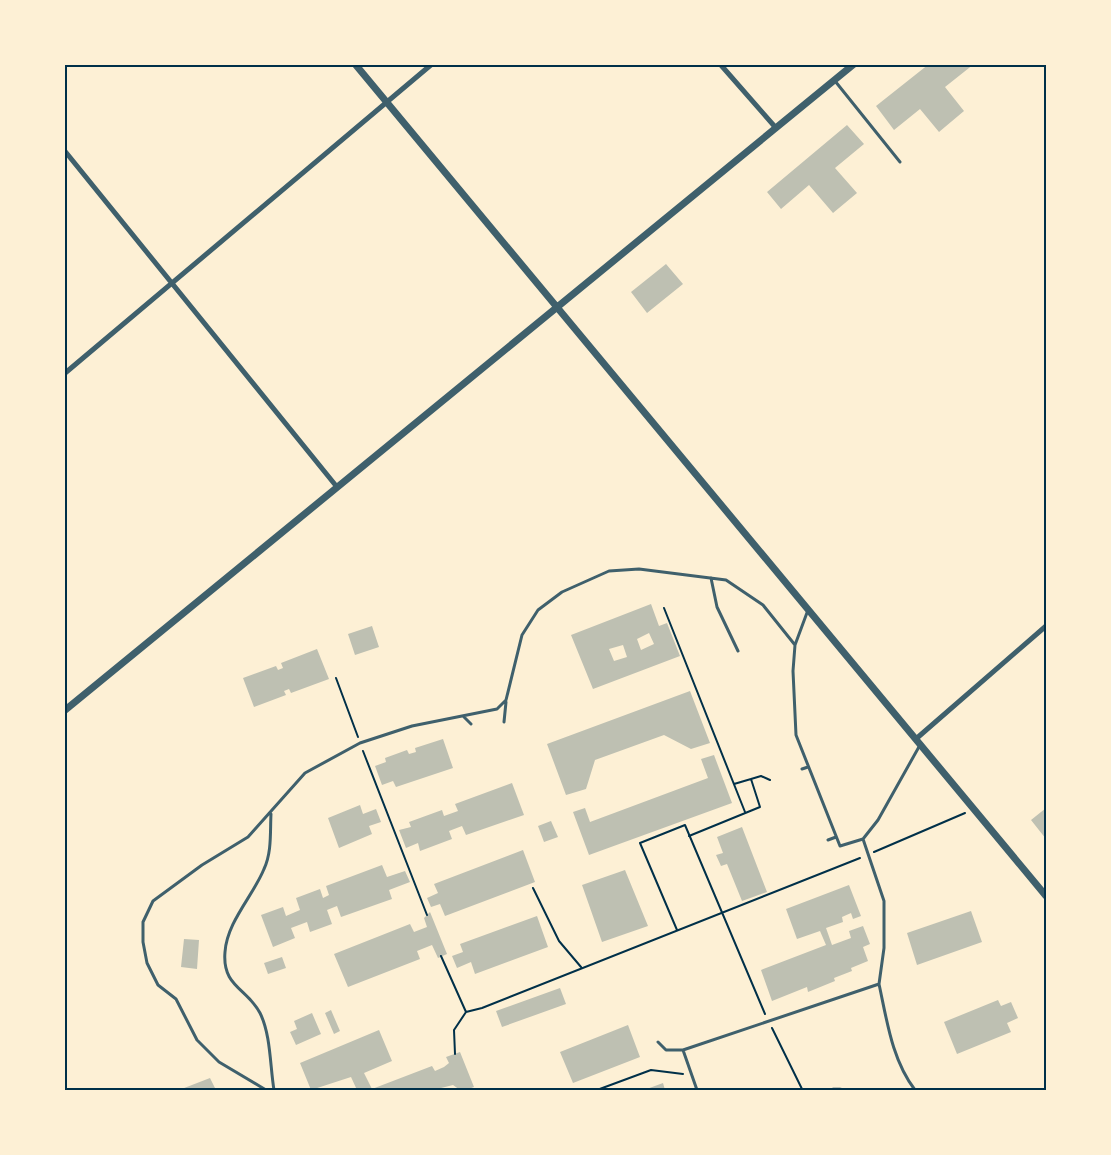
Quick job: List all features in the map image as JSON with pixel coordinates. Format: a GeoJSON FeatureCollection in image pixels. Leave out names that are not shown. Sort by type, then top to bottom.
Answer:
{"type":"FeatureCollection","features":[{"type":"Feature","properties":{"kind":"street"},"geometry":{"type":"LineString","coordinates":[[355,64],[1047,896]]}},
{"type":"Feature","properties":{"kind":"street"},"geometry":{"type":"LineString","coordinates":[[64,374],[432,64]]}},
{"type":"Feature","properties":{"kind":"street"},"geometry":{"type":"LineString","coordinates":[[720,64],[776,128]]}},
{"type":"Feature","properties":{"kind":"street"},"geometry":{"type":"LineString","coordinates":[[64,711],[854,64]]}},
{"type":"Feature","properties":{"kind":"street"},"geometry":{"type":"LineString","coordinates":[[64,150],[337,487]]}},
{"type":"Feature","properties":{"kind":"street"},"geometry":{"type":"LineString","coordinates":[[919,741],[1047,626]]}},
{"type":"Feature","properties":{"kind":"lane"},"geometry":{"type":"LineString","coordinates":[[834,80],[900,162]]}},
{"type":"Feature","properties":{"kind":"lane"},"geometry":{"type":"LineString","coordinates":[[504,722],[506,700],[522,635],[538,610],[562,592],[609,571],[639,569],[726,579],[763,604],[795,645]]}},
{"type":"Feature","properties":{"kind":"lane"},"geometry":{"type":"LineString","coordinates":[[711,578],[717,607],[738,651]]}},
{"type":"Feature","properties":{"kind":"lane"},"geometry":{"type":"LineString","coordinates":[[809,609],[795,645],[792,671],[796,735],[840,846],[863,839],[878,820],[919,741]]}},
{"type":"Feature","properties":{"kind":"lane"},"geometry":{"type":"LineString","coordinates":[[266,1090],[219,1062],[197,1040],[176,999],[158,985],[147,963],[143,942],[143,922],[153,901],[202,865],[248,837],[271,814],[285,794],[305,773],[360,743],[412,726],[497,709],[506,700]]}},
{"type":"Feature","properties":{"kind":"lane"},"geometry":{"type":"LineString","coordinates":[[463,716],[471,724]]}},
{"type":"Feature","properties":{"kind":"lane"},"geometry":{"type":"LineString","coordinates":[[802,769],[808,766]]}},
{"type":"Feature","properties":{"kind":"lane"},"geometry":{"type":"LineString","coordinates":[[271,814],[270,851],[265,867],[228,935],[225,952],[230,981],[259,1012],[265,1030],[274,1090]]}},
{"type":"Feature","properties":{"kind":"lane"},"geometry":{"type":"LineString","coordinates":[[828,840],[836,837]]}},
{"type":"Feature","properties":{"kind":"lane"},"geometry":{"type":"LineString","coordinates":[[863,839],[884,901],[884,948],[879,984],[891,1040],[908,1081],[915,1090]]}},
{"type":"Feature","properties":{"kind":"lane"},"geometry":{"type":"LineString","coordinates":[[658,1042],[666,1050],[683,1050],[879,984]]}},
{"type":"Feature","properties":{"kind":"lane"},"geometry":{"type":"LineString","coordinates":[[683,1050],[697,1090]]}},
{"type":"Feature","properties":{"kind":"path"},"geometry":{"type":"LineString","coordinates":[[664,608],[745,812]]}},
{"type":"Feature","properties":{"kind":"path"},"geometry":{"type":"LineString","coordinates":[[336,678],[427,915]]}},
{"type":"Feature","properties":{"kind":"path"},"geometry":{"type":"LineString","coordinates":[[734,784],[761,776],[770,780]]}},
{"type":"Feature","properties":{"kind":"path"},"geometry":{"type":"LineString","coordinates":[[689,836],[742,817],[745,812],[760,807],[751,779]]}},
{"type":"Feature","properties":{"kind":"path"},"geometry":{"type":"LineString","coordinates":[[455,1054],[454,1030],[466,1012],[482,1008],[721,913],[975,809]]}},
{"type":"Feature","properties":{"kind":"path"},"geometry":{"type":"LineString","coordinates":[[677,930],[640,843],[685,825],[769,1022],[802,1089]]}},
{"type":"Feature","properties":{"kind":"path"},"geometry":{"type":"LineString","coordinates":[[533,888],[559,941],[581,968]]}},
{"type":"Feature","properties":{"kind":"path"},"geometry":{"type":"LineString","coordinates":[[441,956],[466,1012]]}},
{"type":"Feature","properties":{"kind":"path"},"geometry":{"type":"LineString","coordinates":[[597,1090],[651,1070],[692,1076]]}},
{"type":"Feature","properties":{"kind":"building"},"geometry":{"type":"Polygon","coordinates":[[[929,64],[974,64],[945,87],[964,111],[939,132],[920,109],[894,130],[876,106],[929,64]]]}},
{"type":"Feature","properties":{"kind":"building"},"geometry":{"type":"Polygon","coordinates":[[[847,125],[864,144],[835,168],[857,193],[833,213],[809,185],[781,209],[767,192],[847,125]]]}},
{"type":"Feature","properties":{"kind":"building"},"geometry":{"type":"Polygon","coordinates":[[[666,264],[683,284],[647,313],[631,292],[666,264]]]}},
{"type":"Feature","properties":{"kind":"building"},"geometry":{"type":"Polygon","coordinates":[[[651,604],[659,626],[667,623],[680,656],[593,689],[571,635],[651,604]],[[649,633],[637,639],[641,650],[654,644],[649,633]],[[623,645],[609,649],[614,661],[627,657],[623,645]]]}},
{"type":"Feature","properties":{"kind":"building"},"geometry":{"type":"Polygon","coordinates":[[[372,626],[379,647],[355,655],[348,634],[372,626]]]}},
{"type":"Feature","properties":{"kind":"building"},"geometry":{"type":"Polygon","coordinates":[[[317,649],[329,679],[291,693],[289,689],[284,691],[286,695],[254,707],[243,678],[276,666],[278,670],[283,668],[281,663],[317,649]]]}},
{"type":"Feature","properties":{"kind":"building"},"geometry":{"type":"Polygon","coordinates":[[[690,691],[710,743],[691,749],[664,735],[595,760],[586,789],[566,795],[547,744],[690,691]]]}},
{"type":"Feature","properties":{"kind":"building"},"geometry":{"type":"Polygon","coordinates":[[[443,739],[453,768],[396,787],[393,781],[382,785],[375,766],[386,762],[385,758],[407,750],[409,754],[416,752],[415,748],[443,739]]]}},
{"type":"Feature","properties":{"kind":"building"},"geometry":{"type":"Polygon","coordinates":[[[714,755],[732,803],[589,855],[573,812],[585,808],[590,822],[708,778],[701,759],[714,755]]]}},
{"type":"Feature","properties":{"kind":"building"},"geometry":{"type":"Polygon","coordinates":[[[512,783],[524,815],[466,835],[462,826],[449,831],[452,839],[420,851],[418,843],[406,848],[399,830],[411,827],[409,822],[442,810],[444,816],[458,811],[455,804],[512,783]]]}},
{"type":"Feature","properties":{"kind":"building"},"geometry":{"type":"Polygon","coordinates":[[[360,805],[363,814],[376,809],[381,822],[369,826],[372,834],[339,848],[328,818],[360,805]]]}},
{"type":"Feature","properties":{"kind":"building"},"geometry":{"type":"Polygon","coordinates":[[[1046,808],[1046,839],[1031,820],[1046,808]]]}},
{"type":"Feature","properties":{"kind":"building"},"geometry":{"type":"Polygon","coordinates":[[[551,821],[558,837],[544,842],[538,826],[551,821]]]}},
{"type":"Feature","properties":{"kind":"building"},"geometry":{"type":"Polygon","coordinates":[[[742,827],[767,892],[742,901],[727,864],[721,866],[716,855],[723,853],[717,837],[742,827]]]}},
{"type":"Feature","properties":{"kind":"building"},"geometry":{"type":"Polygon","coordinates":[[[523,850],[535,882],[445,916],[440,904],[431,907],[427,898],[438,893],[434,884],[523,850]]]}},
{"type":"Feature","properties":{"kind":"building"},"geometry":{"type":"Polygon","coordinates":[[[382,865],[387,877],[405,871],[410,882],[389,890],[392,899],[341,917],[337,906],[327,910],[332,924],[310,932],[307,922],[291,928],[295,938],[273,947],[261,915],[283,907],[286,916],[300,910],[296,898],[320,889],[323,898],[329,895],[326,886],[382,865]]]}},
{"type":"Feature","properties":{"kind":"building"},"geometry":{"type":"Polygon","coordinates":[[[625,870],[648,926],[602,942],[582,885],[625,870]]]}},
{"type":"Feature","properties":{"kind":"building"},"geometry":{"type":"Polygon","coordinates":[[[849,885],[861,916],[853,919],[851,913],[842,917],[843,922],[826,928],[832,945],[851,938],[849,931],[863,926],[870,944],[863,947],[868,961],[834,978],[835,981],[808,992],[807,987],[772,1001],[761,970],[826,945],[820,931],[797,939],[786,909],[849,885]]]}},
{"type":"Feature","properties":{"kind":"building"},"geometry":{"type":"Polygon","coordinates":[[[971,911],[982,942],[917,965],[907,933],[971,911]]]}},
{"type":"Feature","properties":{"kind":"building"},"geometry":{"type":"Polygon","coordinates":[[[430,912],[447,954],[438,958],[432,945],[417,951],[420,959],[348,987],[334,954],[410,924],[414,932],[427,927],[424,918],[430,912]]]}},
{"type":"Feature","properties":{"kind":"building"},"geometry":{"type":"Polygon","coordinates":[[[537,916],[548,947],[475,974],[471,962],[457,968],[452,956],[463,952],[460,944],[537,916]]]}},
{"type":"Feature","properties":{"kind":"building"},"geometry":{"type":"Polygon","coordinates":[[[184,939],[199,940],[197,969],[181,967],[184,939]]]}},
{"type":"Feature","properties":{"kind":"building"},"geometry":{"type":"Polygon","coordinates":[[[282,957],[286,968],[268,974],[264,963],[282,957]]]}},
{"type":"Feature","properties":{"kind":"building"},"geometry":{"type":"Polygon","coordinates":[[[560,988],[566,1004],[502,1027],[496,1011],[560,988]]]}},
{"type":"Feature","properties":{"kind":"building"},"geometry":{"type":"Polygon","coordinates":[[[998,1000],[1001,1006],[1011,1002],[1018,1018],[1007,1023],[1011,1032],[957,1054],[944,1022],[998,1000]]]}},
{"type":"Feature","properties":{"kind":"building"},"geometry":{"type":"Polygon","coordinates":[[[331,1010],[340,1031],[334,1034],[325,1013],[331,1010]]]}},
{"type":"Feature","properties":{"kind":"building"},"geometry":{"type":"Polygon","coordinates":[[[312,1013],[321,1034],[296,1045],[290,1032],[297,1029],[294,1021],[312,1013]]]}},
{"type":"Feature","properties":{"kind":"building"},"geometry":{"type":"Polygon","coordinates":[[[628,1025],[640,1057],[573,1083],[560,1052],[628,1025]]]}},
{"type":"Feature","properties":{"kind":"building"},"geometry":{"type":"Polygon","coordinates":[[[379,1030],[392,1061],[364,1073],[372,1089],[432,1066],[435,1071],[449,1063],[446,1057],[460,1052],[474,1087],[466,1090],[460,1090],[453,1085],[441,1088],[442,1090],[357,1090],[351,1077],[311,1090],[300,1063],[379,1030]]]}},
{"type":"Feature","properties":{"kind":"building"},"geometry":{"type":"Polygon","coordinates":[[[210,1078],[216,1090],[179,1090],[210,1078]]]}},
{"type":"Feature","properties":{"kind":"building"},"geometry":{"type":"Polygon","coordinates":[[[663,1083],[665,1090],[644,1090],[663,1083]]]}},
{"type":"Feature","properties":{"kind":"building"},"geometry":{"type":"Polygon","coordinates":[[[833,1087],[840,1087],[846,1090],[830,1090],[833,1087]]]}}]}
